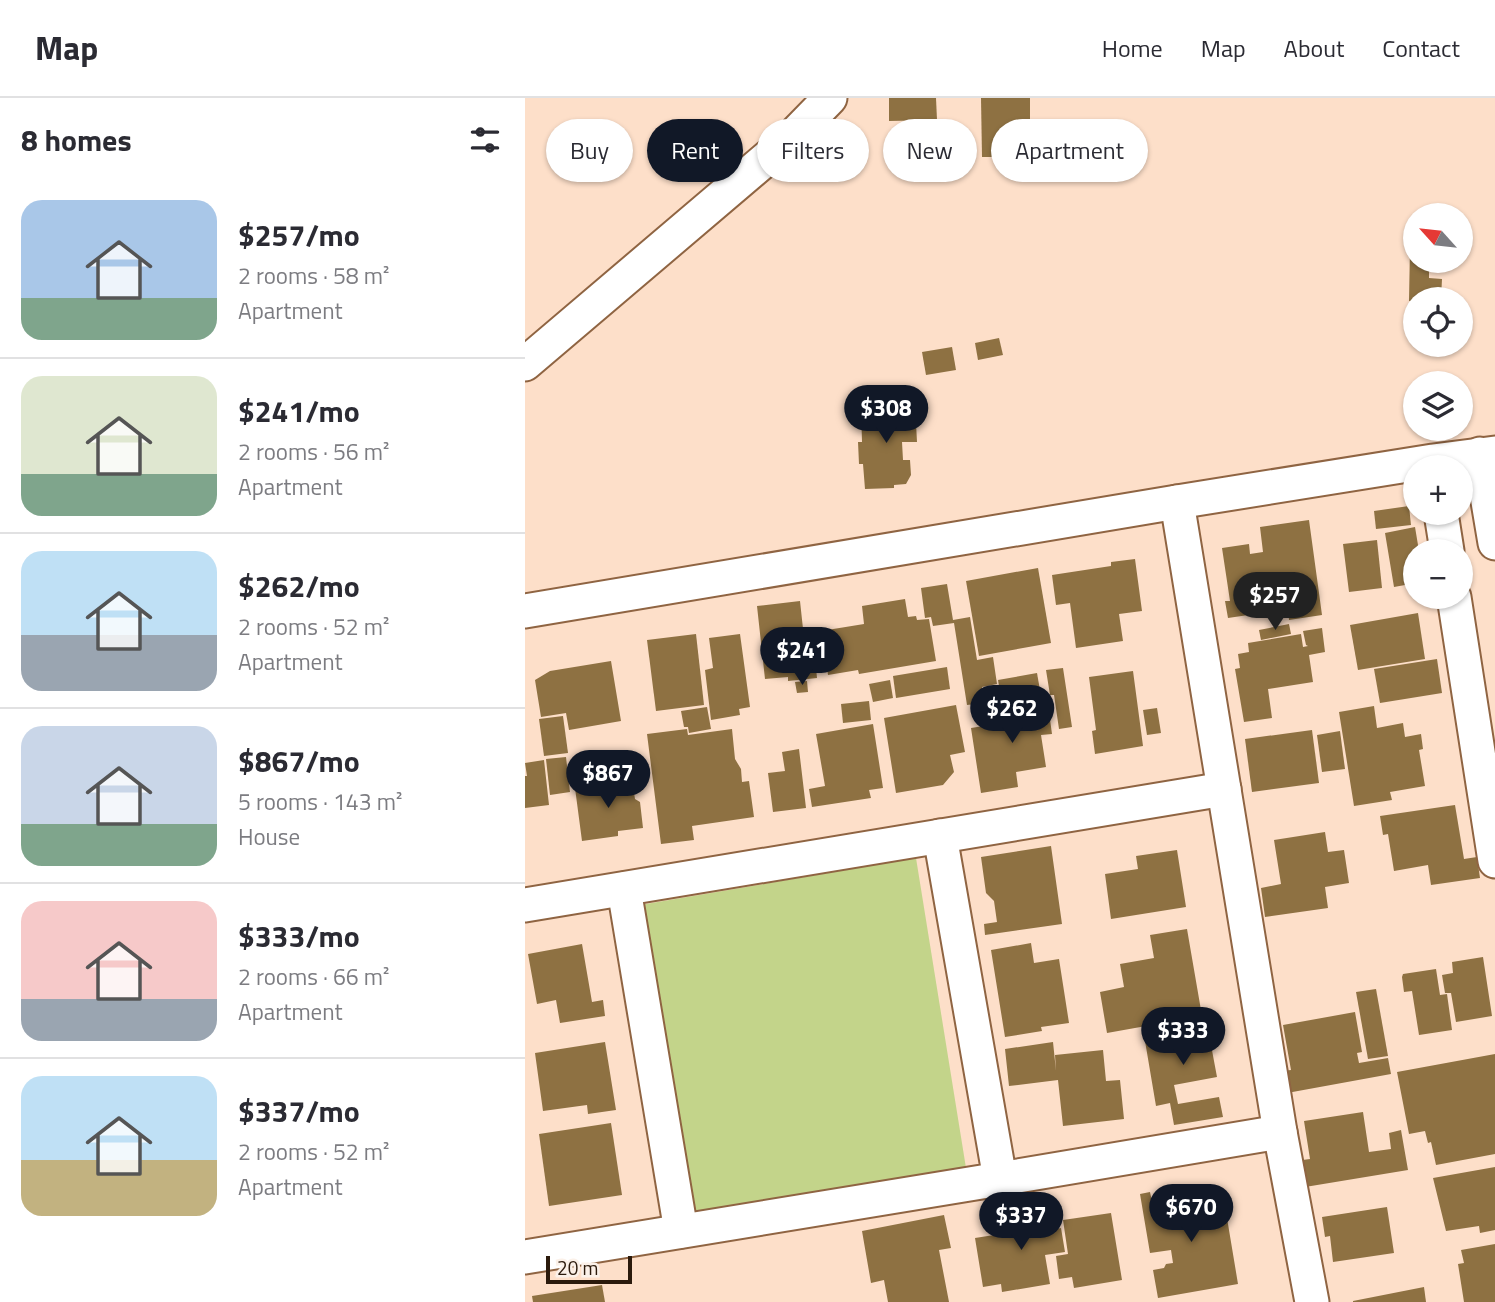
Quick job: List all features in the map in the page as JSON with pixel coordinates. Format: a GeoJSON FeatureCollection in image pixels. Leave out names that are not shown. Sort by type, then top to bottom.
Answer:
{"type":"FeatureCollection","features":[{"type":"Feature","properties":{"kind":"street"},"geometry":{"type":"LineString","coordinates":[[525,363],[793,136],[830,98]]}},
{"type":"Feature","properties":{"kind":"street"},"geometry":{"type":"LineString","coordinates":[[1488,454],[1495,543]]}},
{"type":"Feature","properties":{"kind":"street"},"geometry":{"type":"LineString","coordinates":[[525,611],[1177,502],[1403,468]]}},
{"type":"Feature","properties":{"kind":"street"},"geometry":{"type":"LineString","coordinates":[[1177,502],[1280,1132],[1312,1302]]}},
{"type":"Feature","properties":{"kind":"street"},"geometry":{"type":"LineString","coordinates":[[1456,609],[1495,861]]}},
{"type":"Feature","properties":{"kind":"street"},"geometry":{"type":"LineString","coordinates":[[525,905],[1224,789]]}},
{"type":"Feature","properties":{"kind":"street"},"geometry":{"type":"LineString","coordinates":[[940,836],[1000,1179]]}},
{"type":"Feature","properties":{"kind":"street"},"geometry":{"type":"LineString","coordinates":[[624,889],[681,1231]]}},
{"type":"Feature","properties":{"kind":"street"},"geometry":{"type":"LineString","coordinates":[[525,1256],[1280,1132]]}},
{"type":"Feature","properties":{"kind":"green space"},"geometry":{"type":"Polygon","coordinates":[[[916,858],[966,1168],[691,1214],[640,905],[916,858]]]}},
{"type":"Feature","properties":{"kind":"building"},"geometry":{"type":"Polygon","coordinates":[[[889,98],[936,98],[937,119],[889,119],[889,98]]]}},
{"type":"Feature","properties":{"kind":"building"},"geometry":{"type":"Polygon","coordinates":[[[981,98],[1030,98],[1030,119],[991,119],[991,157],[982,157],[981,98]]]}},
{"type":"Feature","properties":{"kind":"building"},"geometry":{"type":"Polygon","coordinates":[[[1410,273],[1429,273],[1429,278],[1442,279],[1442,287],[1409,287],[1410,273]]]}},
{"type":"Feature","properties":{"kind":"building"},"geometry":{"type":"Polygon","coordinates":[[[999,338],[1003,355],[978,360],[975,343],[999,338]]]}},
{"type":"Feature","properties":{"kind":"building"},"geometry":{"type":"Polygon","coordinates":[[[952,347],[956,370],[926,375],[922,352],[952,347]]]}},
{"type":"Feature","properties":{"kind":"building"},"geometry":{"type":"Polygon","coordinates":[[[915,404],[917,442],[902,442],[903,460],[910,460],[911,475],[906,484],[894,485],[894,488],[865,489],[863,464],[859,464],[858,442],[862,442],[861,407],[915,404]]]}},
{"type":"Feature","properties":{"kind":"building"},"geometry":{"type":"Polygon","coordinates":[[[1403,507],[1403,525],[1411,525],[1376,529],[1374,511],[1403,507]]]}},
{"type":"Feature","properties":{"kind":"building"},"geometry":{"type":"Polygon","coordinates":[[[1309,520],[1322,615],[1289,620],[1288,609],[1228,618],[1225,601],[1230,601],[1222,548],[1249,544],[1250,554],[1263,552],[1260,527],[1309,520]]]}},
{"type":"Feature","properties":{"kind":"building"},"geometry":{"type":"Polygon","coordinates":[[[1415,527],[1417,539],[1403,539],[1403,585],[1394,587],[1385,533],[1415,527]]]}},
{"type":"Feature","properties":{"kind":"building"},"geometry":{"type":"Polygon","coordinates":[[[1377,540],[1382,588],[1349,592],[1343,544],[1377,540]]]}},
{"type":"Feature","properties":{"kind":"building"},"geometry":{"type":"Polygon","coordinates":[[[1135,559],[1142,611],[1119,614],[1123,641],[1076,648],[1070,603],[1056,605],[1052,575],[1111,566],[1111,562],[1135,559]]]}},
{"type":"Feature","properties":{"kind":"building"},"geometry":{"type":"Polygon","coordinates":[[[1038,568],[1051,643],[979,656],[966,581],[1038,568]]]}},
{"type":"Feature","properties":{"kind":"building"},"geometry":{"type":"Polygon","coordinates":[[[947,584],[953,620],[970,617],[977,660],[993,657],[997,684],[982,687],[984,703],[967,705],[954,623],[933,626],[931,617],[925,618],[921,588],[947,584]]]}},
{"type":"Feature","properties":{"kind":"building"},"geometry":{"type":"Polygon","coordinates":[[[905,599],[908,617],[916,616],[917,620],[929,619],[936,661],[859,674],[858,670],[828,675],[821,631],[864,624],[862,606],[905,599]]]}},
{"type":"Feature","properties":{"kind":"building"},"geometry":{"type":"Polygon","coordinates":[[[800,601],[804,638],[813,637],[817,678],[788,681],[788,677],[765,679],[757,606],[800,601]]]}},
{"type":"Feature","properties":{"kind":"building"},"geometry":{"type":"Polygon","coordinates":[[[1418,613],[1425,659],[1358,670],[1350,625],[1418,613]]]}},
{"type":"Feature","properties":{"kind":"building"},"geometry":{"type":"Polygon","coordinates":[[[1289,624],[1291,634],[1261,640],[1259,630],[1289,624]]]}},
{"type":"Feature","properties":{"kind":"building"},"geometry":{"type":"Polygon","coordinates":[[[1322,628],[1325,652],[1309,655],[1313,682],[1268,689],[1272,718],[1244,722],[1235,669],[1240,668],[1238,654],[1249,652],[1248,643],[1301,634],[1303,647],[1308,646],[1303,631],[1322,628]]]}},
{"type":"Feature","properties":{"kind":"building"},"geometry":{"type":"Polygon","coordinates":[[[696,634],[704,705],[656,711],[647,640],[696,634]]]}},
{"type":"Feature","properties":{"kind":"building"},"geometry":{"type":"Polygon","coordinates":[[[740,634],[750,707],[739,709],[740,715],[711,720],[705,670],[713,668],[709,638],[740,634]]]}},
{"type":"Feature","properties":{"kind":"building"},"geometry":{"type":"Polygon","coordinates":[[[1437,659],[1442,693],[1380,703],[1374,669],[1437,659]]]}},
{"type":"Feature","properties":{"kind":"building"},"geometry":{"type":"Polygon","coordinates":[[[611,661],[621,721],[569,730],[566,713],[541,717],[535,680],[550,671],[611,661]]]}},
{"type":"Feature","properties":{"kind":"building"},"geometry":{"type":"Polygon","coordinates":[[[947,667],[950,689],[896,698],[893,676],[947,667]]]}},
{"type":"Feature","properties":{"kind":"building"},"geometry":{"type":"Polygon","coordinates":[[[1063,668],[1072,727],[1059,729],[1054,695],[1050,695],[1046,670],[1063,668]]]}},
{"type":"Feature","properties":{"kind":"building"},"geometry":{"type":"Polygon","coordinates":[[[1133,671],[1143,746],[1095,754],[1092,731],[1096,730],[1089,677],[1133,671]]]}},
{"type":"Feature","properties":{"kind":"building"},"geometry":{"type":"Polygon","coordinates":[[[1037,673],[1041,696],[1002,704],[998,680],[1037,673]]]}},
{"type":"Feature","properties":{"kind":"building"},"geometry":{"type":"Polygon","coordinates":[[[890,680],[893,698],[873,702],[869,684],[890,680]]]}},
{"type":"Feature","properties":{"kind":"building"},"geometry":{"type":"Polygon","coordinates":[[[807,681],[808,692],[797,693],[795,682],[807,681]]]}},
{"type":"Feature","properties":{"kind":"building"},"geometry":{"type":"Polygon","coordinates":[[[1047,698],[1052,734],[1041,735],[1046,767],[1016,772],[1018,787],[981,793],[971,728],[1009,722],[1006,704],[1047,698]]]}},
{"type":"Feature","properties":{"kind":"building"},"geometry":{"type":"Polygon","coordinates":[[[869,701],[871,720],[843,723],[841,704],[869,701]]]}},
{"type":"Feature","properties":{"kind":"building"},"geometry":{"type":"Polygon","coordinates":[[[956,705],[965,752],[950,755],[954,772],[943,785],[896,793],[884,718],[956,705]]]}},
{"type":"Feature","properties":{"kind":"building"},"geometry":{"type":"Polygon","coordinates":[[[1374,706],[1377,728],[1403,723],[1405,737],[1421,734],[1423,749],[1419,750],[1425,786],[1390,792],[1392,800],[1354,806],[1339,712],[1374,706]]]}},
{"type":"Feature","properties":{"kind":"building"},"geometry":{"type":"Polygon","coordinates":[[[707,707],[711,729],[689,733],[688,727],[684,727],[681,711],[707,707]]]}},
{"type":"Feature","properties":{"kind":"building"},"geometry":{"type":"Polygon","coordinates":[[[1157,708],[1161,733],[1147,735],[1143,710],[1157,708]]]}},
{"type":"Feature","properties":{"kind":"building"},"geometry":{"type":"Polygon","coordinates":[[[563,716],[568,753],[544,756],[539,719],[563,716]]]}},
{"type":"Feature","properties":{"kind":"building"},"geometry":{"type":"Polygon","coordinates":[[[873,724],[883,788],[869,790],[871,798],[812,807],[809,789],[825,786],[816,734],[873,724]]]}},
{"type":"Feature","properties":{"kind":"building"},"geometry":{"type":"Polygon","coordinates":[[[687,729],[688,735],[732,729],[735,759],[741,769],[742,782],[749,781],[754,817],[692,826],[694,840],[661,844],[647,734],[687,729]]]}},
{"type":"Feature","properties":{"kind":"building"},"geometry":{"type":"Polygon","coordinates":[[[1312,730],[1319,783],[1252,792],[1245,739],[1312,730]]]}},
{"type":"Feature","properties":{"kind":"building"},"geometry":{"type":"Polygon","coordinates":[[[1340,731],[1345,769],[1322,772],[1317,735],[1340,731]]]}},
{"type":"Feature","properties":{"kind":"building"},"geometry":{"type":"Polygon","coordinates":[[[799,749],[806,808],[773,812],[768,773],[785,771],[782,752],[799,749]]]}},
{"type":"Feature","properties":{"kind":"building"},"geometry":{"type":"Polygon","coordinates":[[[566,757],[570,792],[550,795],[546,759],[566,757]]]}},
{"type":"Feature","properties":{"kind":"building"},"geometry":{"type":"Polygon","coordinates":[[[544,760],[549,805],[525,808],[525,763],[544,760]]]}},
{"type":"Feature","properties":{"kind":"building"},"geometry":{"type":"Polygon","coordinates":[[[632,780],[635,799],[640,802],[643,828],[618,831],[618,836],[582,841],[575,788],[632,780]]]}},
{"type":"Feature","properties":{"kind":"building"},"geometry":{"type":"Polygon","coordinates":[[[1455,805],[1464,859],[1477,857],[1480,878],[1431,885],[1428,865],[1394,871],[1388,834],[1383,835],[1380,816],[1455,805]]]}},
{"type":"Feature","properties":{"kind":"building"},"geometry":{"type":"Polygon","coordinates":[[[1325,832],[1328,852],[1344,850],[1349,883],[1325,887],[1328,908],[1265,917],[1261,888],[1281,884],[1274,840],[1325,832]]]}},
{"type":"Feature","properties":{"kind":"building"},"geometry":{"type":"Polygon","coordinates":[[[1051,846],[1062,924],[985,935],[984,924],[997,922],[994,901],[986,893],[981,857],[1051,846]]]}},
{"type":"Feature","properties":{"kind":"building"},"geometry":{"type":"Polygon","coordinates":[[[1177,850],[1186,907],[1111,919],[1105,874],[1138,869],[1136,856],[1177,850]]]}},
{"type":"Feature","properties":{"kind":"building"},"geometry":{"type":"Polygon","coordinates":[[[1187,929],[1202,1016],[1107,1033],[1100,992],[1124,987],[1120,964],[1154,958],[1150,935],[1187,929]]]}},
{"type":"Feature","properties":{"kind":"building"},"geometry":{"type":"Polygon","coordinates":[[[1031,943],[1034,963],[1059,959],[1069,1023],[1005,1037],[991,950],[1031,943]]]}},
{"type":"Feature","properties":{"kind":"building"},"geometry":{"type":"Polygon","coordinates":[[[582,944],[592,1002],[603,1000],[605,1016],[560,1023],[556,1000],[537,1004],[528,954],[582,944]]]}},
{"type":"Feature","properties":{"kind":"building"},"geometry":{"type":"Polygon","coordinates":[[[1483,957],[1492,1016],[1456,1022],[1451,993],[1445,993],[1442,975],[1453,973],[1452,962],[1483,957]]]}},
{"type":"Feature","properties":{"kind":"building"},"geometry":{"type":"Polygon","coordinates":[[[1436,969],[1440,995],[1447,994],[1452,1030],[1419,1035],[1412,991],[1404,992],[1402,977],[1403,974],[1436,969]]]}},
{"type":"Feature","properties":{"kind":"building"},"geometry":{"type":"Polygon","coordinates":[[[1376,989],[1388,1056],[1368,1059],[1356,992],[1376,989]]]}},
{"type":"Feature","properties":{"kind":"building"},"geometry":{"type":"Polygon","coordinates":[[[1355,1012],[1362,1052],[1357,1053],[1359,1063],[1388,1058],[1391,1074],[1287,1093],[1282,1071],[1291,1070],[1283,1025],[1355,1012]]]}},
{"type":"Feature","properties":{"kind":"building"},"geometry":{"type":"Polygon","coordinates":[[[1214,1015],[1216,1028],[1208,1029],[1217,1077],[1174,1085],[1178,1104],[1219,1097],[1223,1117],[1174,1125],[1170,1103],[1156,1106],[1145,1041],[1159,1038],[1157,1025],[1214,1015]]]}},
{"type":"Feature","properties":{"kind":"building"},"geometry":{"type":"Polygon","coordinates":[[[605,1042],[616,1110],[588,1114],[587,1105],[543,1111],[535,1053],[605,1042]]]}},
{"type":"Feature","properties":{"kind":"building"},"geometry":{"type":"Polygon","coordinates":[[[1053,1042],[1056,1071],[1055,1055],[1103,1050],[1106,1081],[1120,1080],[1124,1119],[1063,1126],[1058,1080],[1009,1086],[1005,1049],[1053,1042]]]}},
{"type":"Feature","properties":{"kind":"building"},"geometry":{"type":"Polygon","coordinates":[[[1495,1054],[1495,1154],[1436,1165],[1431,1142],[1428,1143],[1425,1131],[1409,1134],[1397,1072],[1495,1054]]]}},
{"type":"Feature","properties":{"kind":"building"},"geometry":{"type":"Polygon","coordinates":[[[1363,1112],[1369,1152],[1391,1149],[1389,1133],[1401,1130],[1408,1170],[1299,1188],[1295,1161],[1310,1159],[1304,1121],[1363,1112]]]}},
{"type":"Feature","properties":{"kind":"building"},"geometry":{"type":"Polygon","coordinates":[[[611,1123],[622,1195],[549,1206],[539,1134],[611,1123]]]}},
{"type":"Feature","properties":{"kind":"building"},"geometry":{"type":"Polygon","coordinates":[[[1495,1167],[1495,1230],[1480,1233],[1479,1226],[1446,1231],[1433,1178],[1495,1167]]]}},
{"type":"Feature","properties":{"kind":"building"},"geometry":{"type":"Polygon","coordinates":[[[1150,1192],[1153,1206],[1223,1194],[1238,1284],[1158,1298],[1153,1270],[1173,1263],[1171,1250],[1150,1253],[1140,1194],[1150,1192]]]}},
{"type":"Feature","properties":{"kind":"building"},"geometry":{"type":"Polygon","coordinates":[[[1052,1206],[1056,1229],[1061,1228],[1065,1252],[1045,1255],[1050,1284],[1002,1292],[1001,1284],[983,1287],[975,1238],[1020,1231],[1018,1218],[1026,1217],[1025,1210],[1052,1206]]]}},
{"type":"Feature","properties":{"kind":"building"},"geometry":{"type":"Polygon","coordinates":[[[1387,1207],[1394,1253],[1333,1262],[1330,1236],[1325,1237],[1322,1217],[1387,1207]]]}},
{"type":"Feature","properties":{"kind":"building"},"geometry":{"type":"Polygon","coordinates":[[[1111,1213],[1122,1280],[1074,1288],[1072,1277],[1059,1279],[1056,1256],[1068,1254],[1063,1220],[1111,1213]]]}},
{"type":"Feature","properties":{"kind":"building"},"geometry":{"type":"Polygon","coordinates":[[[944,1215],[951,1248],[939,1250],[949,1302],[888,1302],[884,1280],[871,1283],[862,1231],[944,1215]]]}},
{"type":"Feature","properties":{"kind":"building"},"geometry":{"type":"Polygon","coordinates":[[[1495,1244],[1495,1302],[1464,1302],[1458,1264],[1464,1263],[1461,1250],[1495,1244]]]}},
{"type":"Feature","properties":{"kind":"building"},"geometry":{"type":"Polygon","coordinates":[[[602,1285],[605,1302],[533,1302],[532,1296],[602,1285]]]}},
{"type":"Feature","properties":{"kind":"building"},"geometry":{"type":"Polygon","coordinates":[[[1424,1287],[1426,1302],[1353,1302],[1353,1301],[1424,1287]]]}}]}
